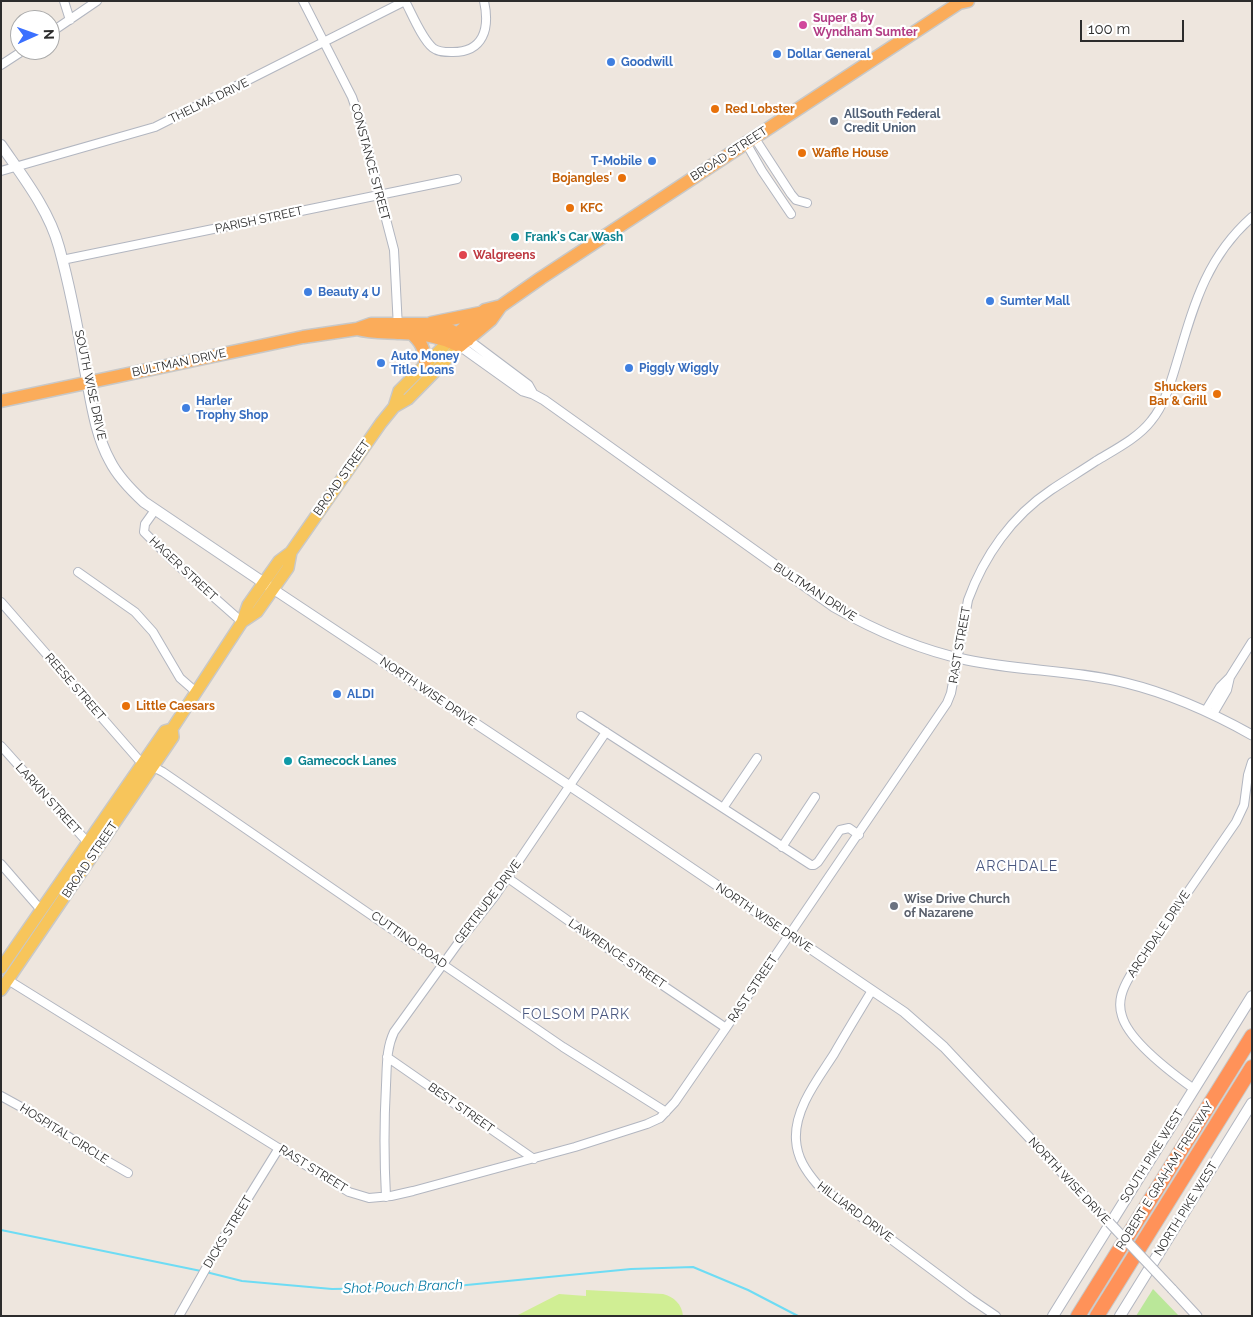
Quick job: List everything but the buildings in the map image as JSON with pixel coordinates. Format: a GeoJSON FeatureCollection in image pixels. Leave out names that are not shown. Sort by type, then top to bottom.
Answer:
{"type":"FeatureCollection","features":[{"type":"Feature","properties":{"kind":"highway","name":"BROAD STREET"},"geometry":{"type":"LineString","coordinates":[[458,340],[482,312],[501,306],[750,140],[962,2]]}},
{"type":"Feature","properties":{"kind":"highway","name":"BROAD STREET"},"geometry":{"type":"LineString","coordinates":[[458,340],[491,320],[501,306]]}},
{"type":"Feature","properties":{"kind":"highway"},"geometry":{"type":"LineString","coordinates":[[426,324],[482,312]]}},
{"type":"Feature","properties":{"kind":"highway","name":"BULTMAN DRIVE"},"geometry":{"type":"LineString","coordinates":[[1,401],[303,336],[357,329],[372,333],[402,330],[426,324],[458,340]]}},
{"type":"Feature","properties":{"kind":"highway","name":"BULTMAN DRIVE"},"geometry":{"type":"LineString","coordinates":[[402,330],[458,340]]}},
{"type":"Feature","properties":{"kind":"highway"},"geometry":{"type":"LineString","coordinates":[[402,330],[422,344],[425,363]]}},
{"type":"Feature","properties":{"kind":"highway","name":"ROBERT E GRAHAM FREEWAY"},"geometry":{"type":"LineString","coordinates":[[1078,1316],[1252,1036]]}},
{"type":"Feature","properties":{"kind":"highway","name":"ROBERT E GRAHAM FREEWAY"},"geometry":{"type":"LineString","coordinates":[[1097,1316],[1252,1067]]}},
{"type":"Feature","properties":{"kind":"main road","name":"SOUTH WISE DRIVE"},"geometry":{"type":"LineString","coordinates":[[1,145],[46,214],[53,228],[78,330],[99,433],[109,461],[131,490],[155,510],[268,586]]}},
{"type":"Feature","properties":{"kind":"main road","name":"BROAD STREET"},"geometry":{"type":"LineString","coordinates":[[5,985],[93,846],[148,764],[173,737],[172,729],[242,622],[257,612],[279,561],[292,552],[372,435],[394,407],[399,391],[425,363],[458,340]]}},
{"type":"Feature","properties":{"kind":"main road","name":"BROAD STREET"},"geometry":{"type":"LineString","coordinates":[[394,407],[408,399],[458,340]]}},
{"type":"Feature","properties":{"kind":"main road","name":"BROAD STREET"},"geometry":{"type":"LineString","coordinates":[[1,968],[42,910],[93,846]]}},
{"type":"Feature","properties":{"kind":"main road","name":"SOUTH PIKE WEST"},"geometry":{"type":"LineString","coordinates":[[1053,1316],[1252,996]]}},
{"type":"Feature","properties":{"kind":"main road","name":"NORTH PIKE WEST"},"geometry":{"type":"LineString","coordinates":[[1120,1316],[1252,1103]]}},
{"type":"Feature","properties":{"kind":"street"},"geometry":{"type":"LineString","coordinates":[[64,1],[70,20]]}},
{"type":"Feature","properties":{"kind":"street"},"geometry":{"type":"LineString","coordinates":[[60,26],[97,1]]}},
{"type":"Feature","properties":{"kind":"street","name":"CONSTANCE STREET"},"geometry":{"type":"LineString","coordinates":[[303,1],[356,108],[395,257],[402,330]]}},
{"type":"Feature","properties":{"kind":"street"},"geometry":{"type":"LineString","coordinates":[[405,1],[430,46],[442,52],[454,52],[471,48],[482,37],[487,23],[484,1]]}},
{"type":"Feature","properties":{"kind":"street","name":"THELMA DRIVE"},"geometry":{"type":"LineString","coordinates":[[1,171],[155,127],[405,1]]}},
{"type":"Feature","properties":{"kind":"street"},"geometry":{"type":"LineString","coordinates":[[750,140],[796,200],[807,203]]}},
{"type":"Feature","properties":{"kind":"street"},"geometry":{"type":"LineString","coordinates":[[750,140],[762,171],[791,214]]}},
{"type":"Feature","properties":{"kind":"street","name":"PARISH STREET"},"geometry":{"type":"LineString","coordinates":[[62,260],[456,179]]}},
{"type":"Feature","properties":{"kind":"street","name":"RAST STREET"},"geometry":{"type":"LineString","coordinates":[[5,985],[279,1148],[349,1192],[370,1198],[386,1197],[423,1189],[534,1159],[647,1124],[660,1118],[675,1102],[948,703],[968,600],[996,545],[1019,518],[1050,490],[1122,445],[1150,423],[1164,400],[1194,304],[1208,273],[1221,250],[1252,217]]}},
{"type":"Feature","properties":{"kind":"street","name":"BULTMAN DRIVE"},"geometry":{"type":"LineString","coordinates":[[458,340],[528,385],[533,394],[834,607],[882,632],[927,650],[957,658],[1108,679],[1157,691],[1209,712],[1252,735]]}},
{"type":"Feature","properties":{"kind":"street","name":"HAGER STREET"},"geometry":{"type":"LineString","coordinates":[[155,510],[145,524],[144,532],[173,562],[242,622]]}},
{"type":"Feature","properties":{"kind":"street"},"geometry":{"type":"LineString","coordinates":[[78,572],[135,612],[153,632],[180,678],[196,692]]}},
{"type":"Feature","properties":{"kind":"street","name":"NORTH WISE DRIVE"},"geometry":{"type":"LineString","coordinates":[[268,586],[570,786],[904,1012],[944,1047],[1197,1316]]}},
{"type":"Feature","properties":{"kind":"street","name":"REESE STREET"},"geometry":{"type":"LineString","coordinates":[[1,602],[137,758],[148,764]]}},
{"type":"Feature","properties":{"kind":"street"},"geometry":{"type":"LineString","coordinates":[[1209,712],[1220,687],[1230,677],[1252,642]]}},
{"type":"Feature","properties":{"kind":"street"},"geometry":{"type":"LineString","coordinates":[[581,716],[807,864],[814,865],[818,862],[840,830],[848,828],[859,834]]}},
{"type":"Feature","properties":{"kind":"street","name":"GERTRUDE DRIVE"},"geometry":{"type":"LineString","coordinates":[[386,1197],[384,1153],[387,1057],[389,1043],[394,1032],[443,963],[508,878],[606,732]]}},
{"type":"Feature","properties":{"kind":"street","name":"LARKIN STREET"},"geometry":{"type":"LineString","coordinates":[[1,746],[93,846]]}},
{"type":"Feature","properties":{"kind":"street"},"geometry":{"type":"LineString","coordinates":[[723,808],[757,758]]}},
{"type":"Feature","properties":{"kind":"street","name":"ARCHDALE DRIVE"},"geometry":{"type":"LineString","coordinates":[[1194,1089],[1168,1071],[1130,1031],[1121,1015],[1121,995],[1130,976],[1236,822],[1244,804],[1252,762]]}},
{"type":"Feature","properties":{"kind":"street","name":"CUTTINO ROAD"},"geometry":{"type":"LineString","coordinates":[[148,764],[164,772],[563,1047],[666,1112]]}},
{"type":"Feature","properties":{"kind":"street"},"geometry":{"type":"LineString","coordinates":[[782,847],[815,798]]}},
{"type":"Feature","properties":{"kind":"street"},"geometry":{"type":"LineString","coordinates":[[1,864],[42,910]]}},
{"type":"Feature","properties":{"kind":"street","name":"LAWRENCE STREET"},"geometry":{"type":"LineString","coordinates":[[508,878],[726,1028]]}},
{"type":"Feature","properties":{"kind":"street","name":"HILLIARD DRIVE"},"geometry":{"type":"LineString","coordinates":[[872,992],[807,1098],[799,1117],[795,1134],[799,1158],[817,1184],[971,1300],[996,1316]]}},
{"type":"Feature","properties":{"kind":"street","name":"BEST STREET"},"geometry":{"type":"LineString","coordinates":[[387,1057],[534,1159]]}},
{"type":"Feature","properties":{"kind":"street","name":"HOSPITAL CIRCLE"},"geometry":{"type":"LineString","coordinates":[[1,1096],[32,1113],[128,1173]]}},
{"type":"Feature","properties":{"kind":"street","name":"DICKS STREET"},"geometry":{"type":"LineString","coordinates":[[179,1316],[279,1148]]}},
{"type":"Feature","properties":{"kind":"green space"},"geometry":{"type":"Polygon","coordinates":[[[1153,1289],[1179,1316],[1136,1316],[1153,1289]]]}},
{"type":"Feature","properties":{"kind":"green space"},"geometry":{"type":"Polygon","coordinates":[[[586,1290],[663,1294],[677,1302],[683,1316],[516,1316],[559,1294],[586,1296],[586,1290]]]}},
{"type":"Feature","properties":{"kind":"waterway","name":"Shot Pouch Branch"},"geometry":{"type":"LineString","coordinates":[[1,1230],[201,1271]]}},
{"type":"Feature","properties":{"kind":"waterway","name":"Shot Pouch Branch"},"geometry":{"type":"LineString","coordinates":[[206,1272],[242,1281],[332,1289],[446,1287],[631,1269],[693,1267],[748,1290],[798,1316]]}},
{"type":"Feature","properties":{"kind":"place","name":"Super 8 by Wyndham Sumter"},"geometry":{"type":"Point","coordinates":[803,25]}},
{"type":"Feature","properties":{"kind":"place","name":"Dollar General"},"geometry":{"type":"Point","coordinates":[777,54]}},
{"type":"Feature","properties":{"kind":"place","name":"Goodwill"},"geometry":{"type":"Point","coordinates":[611,62]}},
{"type":"Feature","properties":{"kind":"place","name":"Red Lobster"},"geometry":{"type":"Point","coordinates":[715,109]}},
{"type":"Feature","properties":{"kind":"place","name":"AllSouth Federal Credit Union"},"geometry":{"type":"Point","coordinates":[834,121]}},
{"type":"Feature","properties":{"kind":"place","name":"Waffle House"},"geometry":{"type":"Point","coordinates":[802,153]}},
{"type":"Feature","properties":{"kind":"place","name":"T-Mobile"},"geometry":{"type":"Point","coordinates":[652,161]}},
{"type":"Feature","properties":{"kind":"place","name":"Bojangles'"},"geometry":{"type":"Point","coordinates":[622,178]}},
{"type":"Feature","properties":{"kind":"place","name":"KFC"},"geometry":{"type":"Point","coordinates":[570,208]}},
{"type":"Feature","properties":{"kind":"place","name":"Frank's Car Wash"},"geometry":{"type":"Point","coordinates":[515,237]}},
{"type":"Feature","properties":{"kind":"place","name":"Walgreens"},"geometry":{"type":"Point","coordinates":[463,255]}},
{"type":"Feature","properties":{"kind":"place","name":"Beauty 4 U"},"geometry":{"type":"Point","coordinates":[308,292]}},
{"type":"Feature","properties":{"kind":"place","name":"Sumter Mall"},"geometry":{"type":"Point","coordinates":[990,301]}},
{"type":"Feature","properties":{"kind":"place","name":"Auto Money Title Loans"},"geometry":{"type":"Point","coordinates":[381,363]}},
{"type":"Feature","properties":{"kind":"place","name":"Piggly Wiggly"},"geometry":{"type":"Point","coordinates":[629,368]}},
{"type":"Feature","properties":{"kind":"place","name":"Shuckers Bar & Grill"},"geometry":{"type":"Point","coordinates":[1217,394]}},
{"type":"Feature","properties":{"kind":"place","name":"Harler Trophy Shop"},"geometry":{"type":"Point","coordinates":[186,408]}},
{"type":"Feature","properties":{"kind":"place","name":"ALDI"},"geometry":{"type":"Point","coordinates":[337,694]}},
{"type":"Feature","properties":{"kind":"place","name":"Little Caesars"},"geometry":{"type":"Point","coordinates":[126,706]}},
{"type":"Feature","properties":{"kind":"place","name":"Gamecock Lanes"},"geometry":{"type":"Point","coordinates":[288,761]}},
{"type":"Feature","properties":{"kind":"place","name":"Wise Drive Church of Nazarene"},"geometry":{"type":"Point","coordinates":[894,906]}},
{"type":"Feature","properties":{"kind":"district","name":"ARCHDALE"},"geometry":{"type":"Point","coordinates":[1017,867]}},
{"type":"Feature","properties":{"kind":"district","name":"FOLSOM PARK"},"geometry":{"type":"Point","coordinates":[576,1015]}}]}
